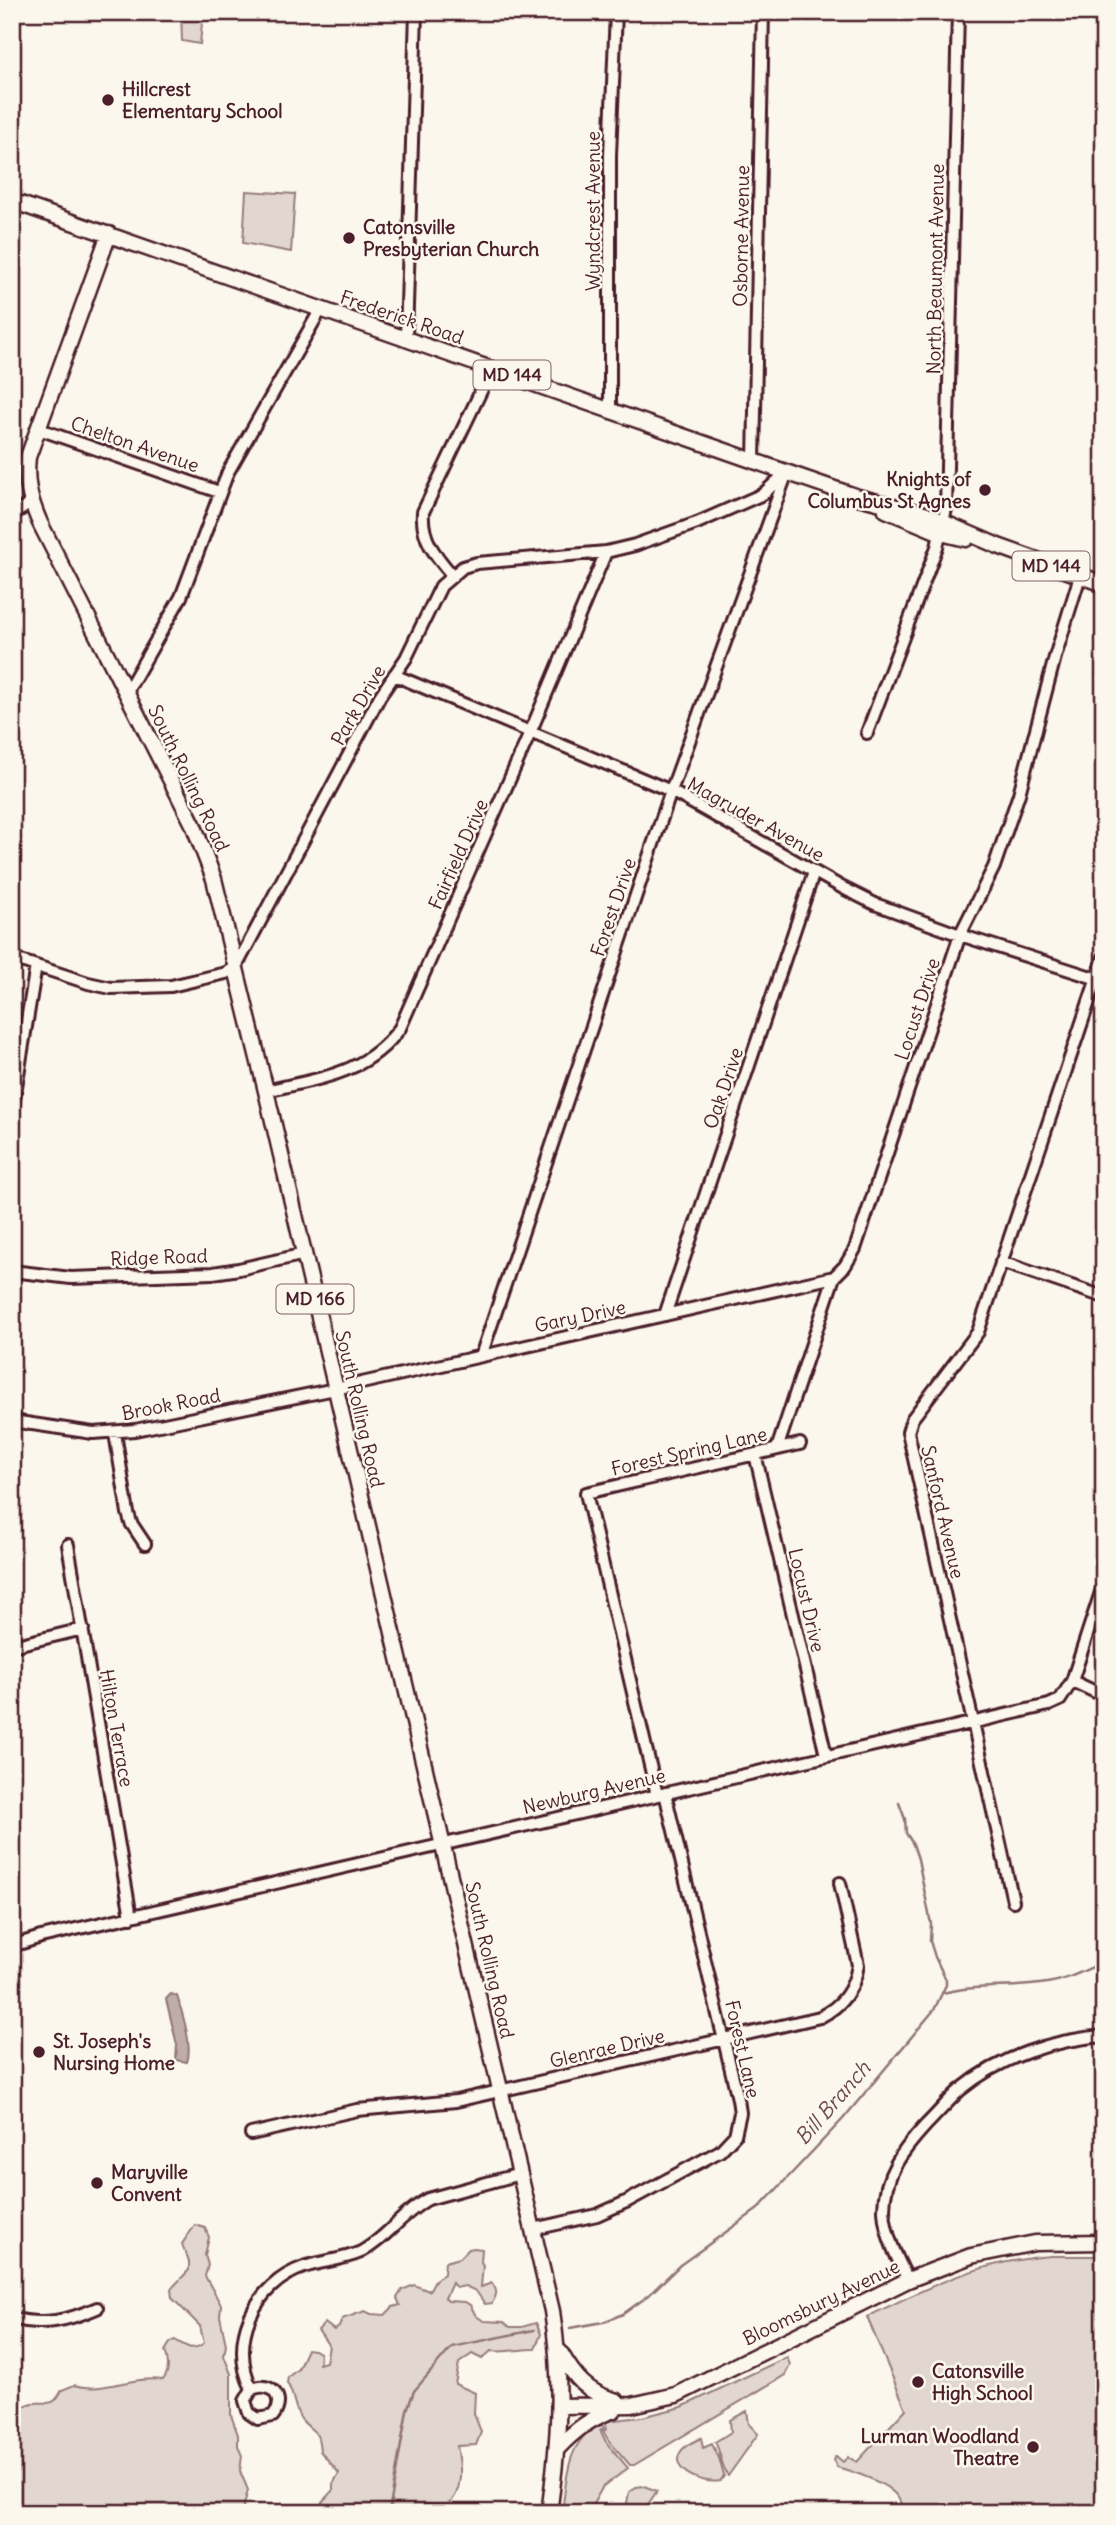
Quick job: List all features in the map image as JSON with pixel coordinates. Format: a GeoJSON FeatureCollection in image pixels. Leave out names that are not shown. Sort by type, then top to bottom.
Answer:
{"type":"FeatureCollection","features":[{"type":"Feature","properties":{"kind":"main road","name":"Frederick Road"},"geometry":{"type":"LineString","coordinates":[[12,201],[858,497],[909,510],[942,527],[1104,584]]}},
{"type":"Feature","properties":{"kind":"main road","name":"South Rolling Road"},"geometry":{"type":"LineString","coordinates":[[109,234],[29,457],[26,474],[31,503],[200,838],[214,879],[534,2229],[558,2347],[558,2448],[549,2513]]}},
{"type":"Feature","properties":{"kind":"main road","name":"Bloomsbury Avenue"},"geometry":{"type":"LineString","coordinates":[[559,2406],[632,2405],[676,2395],[942,2265],[1003,2248],[1035,2243],[1104,2242]]}},
{"type":"Feature","properties":{"kind":"main road"},"geometry":{"type":"LineString","coordinates":[[558,2347],[571,2371],[585,2386],[607,2399],[632,2405]]}},
{"type":"Feature","properties":{"kind":"main road"},"geometry":{"type":"LineString","coordinates":[[558,2448],[595,2416],[632,2405]]}},
{"type":"Feature","properties":{"kind":"street"},"geometry":{"type":"LineString","coordinates":[[405,338],[416,12]]}},
{"type":"Feature","properties":{"kind":"street","name":"Wyndcrest Avenue"},"geometry":{"type":"LineString","coordinates":[[610,410],[610,155],[616,12]]}},
{"type":"Feature","properties":{"kind":"street","name":"Osborne Avenue"},"geometry":{"type":"LineString","coordinates":[[754,461],[763,12]]}},
{"type":"Feature","properties":{"kind":"street","name":"North Beaumont Avenue"},"geometry":{"type":"LineString","coordinates":[[867,733],[942,527],[948,454],[958,12]]}},
{"type":"Feature","properties":{"kind":"street"},"geometry":{"type":"LineString","coordinates":[[127,693],[181,597],[228,472],[321,309]]}},
{"type":"Feature","properties":{"kind":"street"},"geometry":{"type":"LineString","coordinates":[[492,368],[424,512],[422,524],[429,546],[452,575],[463,567],[494,560],[606,552],[666,536],[763,494],[787,472]]}},
{"type":"Feature","properties":{"kind":"street","name":"Chelton Avenue"},"geometry":{"type":"LineString","coordinates":[[39,429],[219,492]]}},
{"type":"Feature","properties":{"kind":"street","name":"Forest Drive"},"geometry":{"type":"LineString","coordinates":[[481,1356],[671,791],[787,472]]}},
{"type":"Feature","properties":{"kind":"street"},"geometry":{"type":"LineString","coordinates":[[14,511],[31,503]]}},
{"type":"Feature","properties":{"kind":"street","name":"Fairfield Drive"},"geometry":{"type":"LineString","coordinates":[[266,1091],[342,1073],[360,1065],[390,1042],[408,1012],[606,552]]}},
{"type":"Feature","properties":{"kind":"street","name":"Park Drive"},"geometry":{"type":"LineString","coordinates":[[236,967],[380,695],[412,646],[441,586],[452,575]]}},
{"type":"Feature","properties":{"kind":"street","name":"Locust Drive"},"geometry":{"type":"LineString","coordinates":[[777,1449],[834,1278],[855,1249],[960,935],[994,867],[1019,794],[1055,657],[1080,576]]}},
{"type":"Feature","properties":{"kind":"street","name":"Magruder Avenue"},"geometry":{"type":"LineString","coordinates":[[394,675],[671,791],[875,904],[960,935],[1100,980]]}},
{"type":"Feature","properties":{"kind":"street","name":"Oak Drive"},"geometry":{"type":"LineString","coordinates":[[665,1315],[814,872]]}},
{"type":"Feature","properties":{"kind":"street","name":"Sanford Avenue"},"geometry":{"type":"LineString","coordinates":[[1013,1901],[908,1432],[912,1419],[978,1332],[1100,980],[1104,957]]}},
{"type":"Feature","properties":{"kind":"street"},"geometry":{"type":"LineString","coordinates":[[12,958],[111,988],[171,986],[236,967]]}},
{"type":"Feature","properties":{"kind":"street"},"geometry":{"type":"LineString","coordinates":[[12,1111],[36,966]]}},
{"type":"Feature","properties":{"kind":"street","name":"Ridge Road"},"geometry":{"type":"LineString","coordinates":[[12,1270],[71,1278],[213,1273],[305,1254]]}},
{"type":"Feature","properties":{"kind":"street"},"geometry":{"type":"LineString","coordinates":[[1001,1262],[1104,1297]]}},
{"type":"Feature","properties":{"kind":"street","name":"Gary Drive"},"geometry":{"type":"LineString","coordinates":[[335,1389],[834,1278]]}},
{"type":"Feature","properties":{"kind":"street","name":"Brook Road"},"geometry":{"type":"LineString","coordinates":[[12,1421],[67,1430],[116,1433],[335,1389]]}},
{"type":"Feature","properties":{"kind":"street"},"geometry":{"type":"LineString","coordinates":[[116,1433],[128,1513],[131,1523],[145,1544]]}},
{"type":"Feature","properties":{"kind":"street","name":"Forest Spring Lane"},"geometry":{"type":"LineString","coordinates":[[586,1493],[800,1444]]}},
{"type":"Feature","properties":{"kind":"street","name":"Locust Drive"},"geometry":{"type":"LineString","coordinates":[[755,1454],[825,1755]]}},
{"type":"Feature","properties":{"kind":"street","name":"Forest Lane"},"geometry":{"type":"LineString","coordinates":[[534,2229],[572,2222],[607,2211],[720,2151],[735,2135],[740,2113],[586,1493]]}},
{"type":"Feature","properties":{"kind":"street","name":"Hilton Terrace"},"geometry":{"type":"LineString","coordinates":[[68,1545],[131,1917]]}},
{"type":"Feature","properties":{"kind":"street","name":"Newburg Avenue"},"geometry":{"type":"LineString","coordinates":[[12,1946],[41,1937],[1049,1705],[1060,1700],[1072,1681],[1104,1583]]}},
{"type":"Feature","properties":{"kind":"street"},"geometry":{"type":"LineString","coordinates":[[12,1646],[83,1629]]}},
{"type":"Feature","properties":{"kind":"street"},"geometry":{"type":"LineString","coordinates":[[1072,1681],[1104,1696]]}},
{"type":"Feature","properties":{"kind":"street","name":"Glenrae Drive"},"geometry":{"type":"LineString","coordinates":[[251,2134],[357,2110],[426,2105],[501,2090],[820,2017],[833,2011],[843,2001],[856,1977],[858,1965],[841,1883]]}},
{"type":"Feature","properties":{"kind":"street"},"geometry":{"type":"LineString","coordinates":[[908,2280],[887,2231],[884,2211],[885,2193],[899,2157],[957,2093],[992,2068],[1014,2056],[1034,2050],[1104,2036]]}},
{"type":"Feature","properties":{"kind":"street"},"geometry":{"type":"LineString","coordinates":[[252,2389],[242,2362],[245,2330],[252,2312],[272,2286],[288,2274],[303,2268],[364,2250],[414,2206],[428,2199],[520,2174]]}},
{"type":"Feature","properties":{"kind":"street"},"geometry":{"type":"LineString","coordinates":[[12,2318],[30,2322],[56,2322],[97,2308]]}},
{"type":"Feature","properties":{"kind":"shaded area"},"geometry":{"type":"Polygon","coordinates":[[[181,12],[203,12],[200,44],[182,41],[181,12]]]}},
{"type":"Feature","properties":{"kind":"shaded area"},"geometry":{"type":"Polygon","coordinates":[[[246,191],[295,194],[291,252],[243,243],[246,191]]]}},
{"type":"Feature","properties":{"kind":"shaded area"},"geometry":{"type":"Polygon","coordinates":[[[171,1994],[177,1996],[184,2020],[189,2047],[187,2062],[176,2060],[177,2045],[166,1999],[171,1994]]]}},
{"type":"Feature","properties":{"kind":"shaded area"},"geometry":{"type":"Polygon","coordinates":[[[195,2225],[205,2228],[209,2237],[205,2255],[208,2265],[205,2276],[221,2305],[220,2316],[226,2345],[224,2356],[231,2374],[231,2415],[242,2456],[240,2471],[248,2490],[242,2513],[12,2513],[12,2414],[30,2404],[53,2402],[62,2390],[74,2385],[96,2387],[141,2380],[163,2380],[168,2366],[165,2351],[170,2343],[175,2340],[193,2348],[204,2343],[200,2326],[172,2298],[171,2289],[189,2270],[182,2244],[195,2225]]]}},
{"type":"Feature","properties":{"kind":"shaded area"},"geometry":{"type":"Polygon","coordinates":[[[474,2248],[482,2249],[481,2287],[492,2283],[496,2291],[494,2300],[485,2304],[476,2291],[465,2286],[456,2288],[452,2283],[445,2298],[448,2301],[465,2302],[476,2316],[484,2321],[504,2322],[510,2327],[536,2323],[541,2334],[535,2349],[491,2351],[482,2359],[472,2354],[459,2363],[455,2384],[475,2393],[474,2413],[481,2432],[476,2445],[457,2446],[460,2478],[456,2494],[447,2506],[427,2504],[413,2513],[315,2513],[333,2490],[339,2473],[320,2451],[317,2435],[301,2419],[287,2383],[288,2377],[298,2369],[307,2349],[320,2353],[319,2364],[326,2362],[329,2346],[318,2330],[325,2323],[334,2330],[339,2327],[342,2319],[365,2311],[385,2315],[393,2307],[400,2305],[397,2298],[402,2290],[414,2285],[429,2291],[435,2280],[444,2274],[445,2262],[460,2258],[474,2248]]]}},
{"type":"Feature","properties":{"kind":"shaded area"},"geometry":{"type":"Polygon","coordinates":[[[1051,2256],[1104,2256],[1104,2513],[900,2513],[901,2504],[889,2489],[879,2482],[837,2467],[833,2460],[836,2456],[843,2462],[848,2457],[857,2462],[906,2409],[867,2317],[934,2285],[978,2269],[1051,2256]]]}},
{"type":"Feature","properties":{"kind":"shaded area"},"geometry":{"type":"Polygon","coordinates":[[[787,2357],[790,2365],[785,2375],[634,2465],[630,2465],[603,2431],[607,2429],[605,2421],[642,2417],[682,2407],[787,2357]]]}},
{"type":"Feature","properties":{"kind":"shaded area"},"geometry":{"type":"Polygon","coordinates":[[[747,2411],[749,2424],[758,2434],[728,2476],[715,2442],[731,2432],[730,2420],[747,2411]]]}},
{"type":"Feature","properties":{"kind":"shaded area"},"geometry":{"type":"Polygon","coordinates":[[[600,2423],[604,2428],[600,2430],[606,2442],[628,2468],[602,2488],[588,2513],[562,2513],[567,2474],[574,2451],[580,2440],[600,2423]]]}},
{"type":"Feature","properties":{"kind":"shaded area"},"geometry":{"type":"Polygon","coordinates":[[[701,2438],[703,2448],[712,2444],[719,2458],[724,2476],[720,2481],[712,2482],[694,2477],[681,2467],[678,2461],[686,2446],[701,2438]]]}},
{"type":"Feature","properties":{"kind":"shaded area"},"geometry":{"type":"Polygon","coordinates":[[[644,2486],[657,2491],[642,2513],[629,2513],[629,2492],[644,2486]]]}},
{"type":"Feature","properties":{"kind":"waterway"},"geometry":{"type":"LineString","coordinates":[[99,657],[114,687]]}},
{"type":"Feature","properties":{"kind":"waterway"},"geometry":{"type":"LineString","coordinates":[[138,699],[149,720]]}},
{"type":"Feature","properties":{"kind":"waterway"},"geometry":{"type":"LineString","coordinates":[[153,727],[169,758]]}},
{"type":"Feature","properties":{"kind":"waterway"},"geometry":{"type":"LineString","coordinates":[[174,768],[188,794]]}},
{"type":"Feature","properties":{"kind":"waterway"},"geometry":{"type":"LineString","coordinates":[[196,811],[208,838]]}},
{"type":"Feature","properties":{"kind":"waterway"},"geometry":{"type":"LineString","coordinates":[[270,1072],[272,1078]]}},
{"type":"Feature","properties":{"kind":"waterway"},"geometry":{"type":"LineString","coordinates":[[279,1110],[284,1134]]}},
{"type":"Feature","properties":{"kind":"waterway"},"geometry":{"type":"LineString","coordinates":[[287,1143],[298,1196]]}},
{"type":"Feature","properties":{"kind":"waterway"},"geometry":{"type":"LineString","coordinates":[[310,1246],[314,1267]]}},
{"type":"Feature","properties":{"kind":"waterway","name":"Bill Branch"},"geometry":{"type":"LineString","coordinates":[[570,2328],[603,2322],[623,2314],[648,2296],[680,2265],[758,2209],[843,2119],[934,2010],[946,1980],[930,1941],[931,1924],[918,1859],[906,1833],[905,1819],[899,1803]]}},
{"type":"Feature","properties":{"kind":"waterway"},"geometry":{"type":"LineString","coordinates":[[943,1993],[968,1988],[1055,1982],[1104,1962]]}},
{"type":"Feature","properties":{"kind":"waterway","name":"Bill Branch"},"geometry":{"type":"LineString","coordinates":[[389,2513],[407,2410],[414,2391],[452,2347],[534,2330]]}},
{"type":"Feature","properties":{"kind":"place","name":"Hillcrest Elementary School"},"geometry":{"type":"Point","coordinates":[108,100]}},
{"type":"Feature","properties":{"kind":"place","name":"Catonsville Presbyterian Church"},"geometry":{"type":"Point","coordinates":[349,238]}},
{"type":"Feature","properties":{"kind":"place","name":"Knights of Columbus St Agnes"},"geometry":{"type":"Point","coordinates":[985,490]}},
{"type":"Feature","properties":{"kind":"place","name":"St. Joseph's Nursing Home"},"geometry":{"type":"Point","coordinates":[39,2052]}},
{"type":"Feature","properties":{"kind":"place","name":"Maryville Convent"},"geometry":{"type":"Point","coordinates":[97,2183]}},
{"type":"Feature","properties":{"kind":"place","name":"Catonsville High School"},"geometry":{"type":"Point","coordinates":[918,2382]}},
{"type":"Feature","properties":{"kind":"place","name":"Lurman Woodland Theatre"},"geometry":{"type":"Point","coordinates":[1033,2447]}}]}
